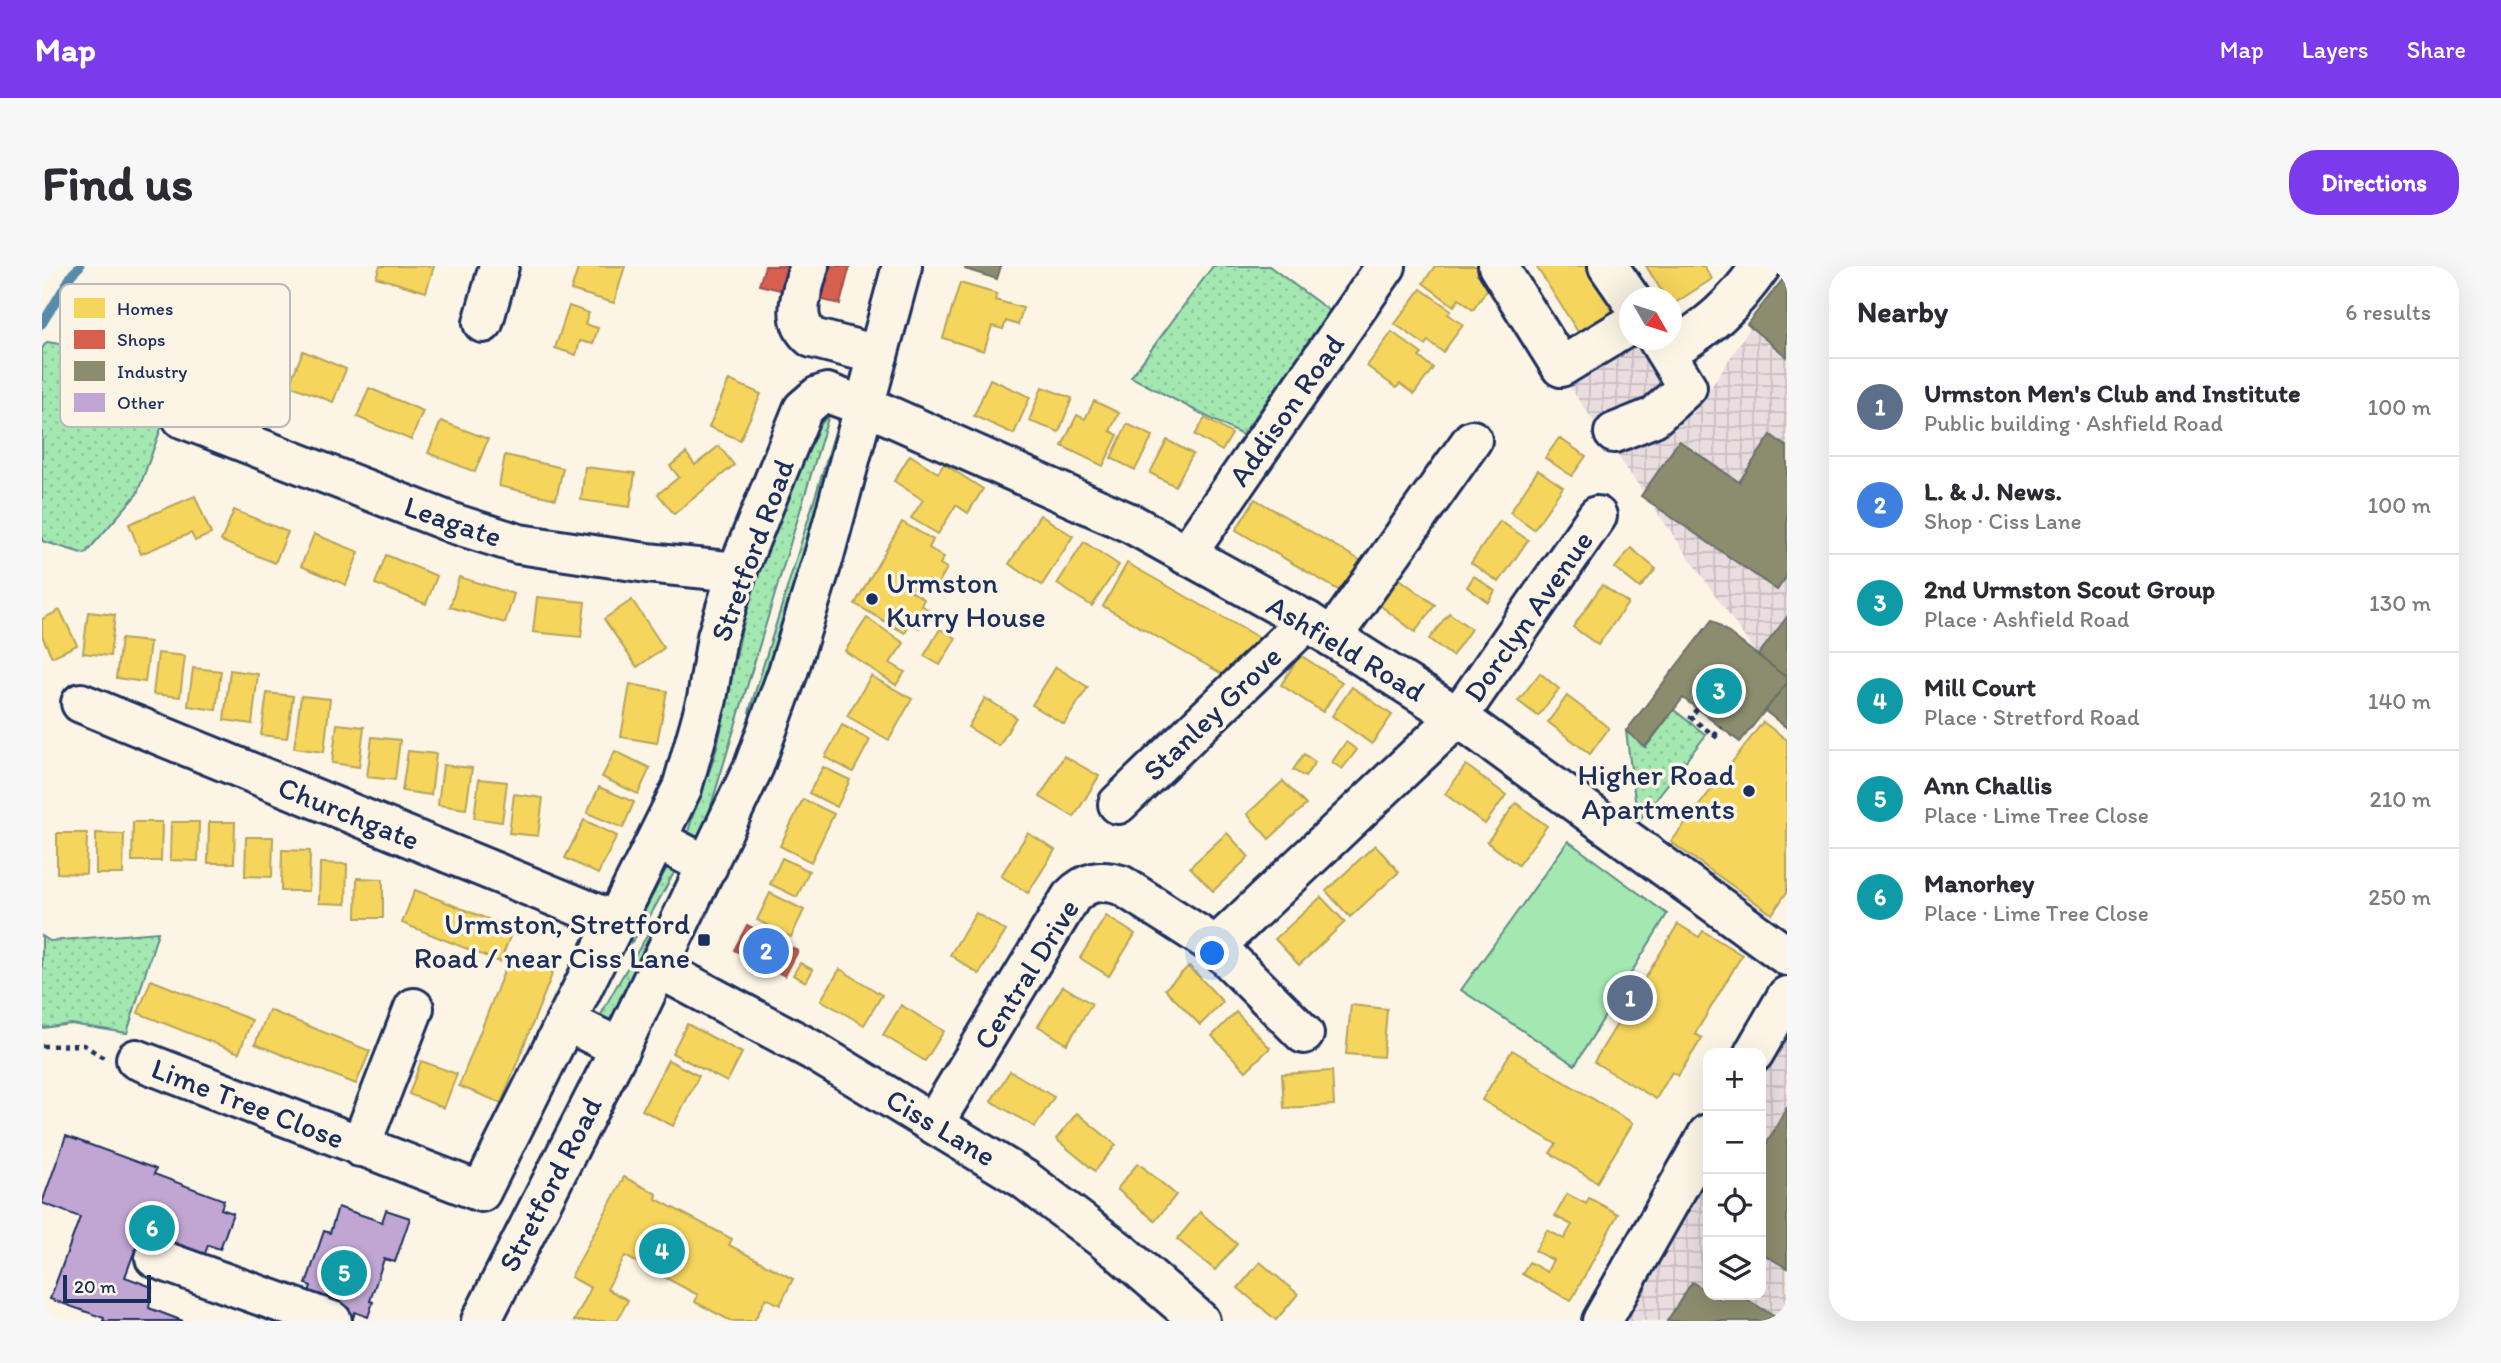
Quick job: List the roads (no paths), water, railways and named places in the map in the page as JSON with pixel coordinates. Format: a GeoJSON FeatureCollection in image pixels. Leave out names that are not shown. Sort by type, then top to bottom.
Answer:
{"type":"FeatureCollection","features":[{"type":"Feature","properties":{"kind":"street"},"geometry":{"type":"LineString","coordinates":[[483,323],[499,266]]}},
{"type":"Feature","properties":{"kind":"street"},"geometry":{"type":"LineString","coordinates":[[809,266],[798,318],[803,331],[812,338],[878,355]]}},
{"type":"Feature","properties":{"kind":"street","name":"Stretford Road"},"geometry":{"type":"LineString","coordinates":[[481,1321],[620,1048],[754,766],[788,672],[866,406],[902,266]]}},
{"type":"Feature","properties":{"kind":"street","name":"Addison Road"},"geometry":{"type":"LineString","coordinates":[[1186,555],[1386,266]]}},
{"type":"Feature","properties":{"kind":"street"},"geometry":{"type":"LineString","coordinates":[[1498,266],[1561,367],[1619,331]]}},
{"type":"Feature","properties":{"kind":"street"},"geometry":{"type":"LineString","coordinates":[[1608,266],[1622,287]]}},
{"type":"Feature","properties":{"kind":"street"},"geometry":{"type":"LineString","coordinates":[[1682,336],[1715,320],[1746,274]]}},
{"type":"Feature","properties":{"kind":"street"},"geometry":{"type":"LineString","coordinates":[[1614,433],[1654,417],[1687,387],[1664,350]]}},
{"type":"Feature","properties":{"kind":"street","name":"Stretford Road"},"geometry":{"type":"LineString","coordinates":[[481,1192],[682,788],[698,741],[717,637],[737,572],[803,409],[818,396],[827,393],[866,406]]}},
{"type":"Feature","properties":{"kind":"street","name":"Ashfield Road"},"geometry":{"type":"LineString","coordinates":[[866,406],[1063,491],[1319,629],[1458,717],[1787,956]]}},
{"type":"Feature","properties":{"kind":"street","name":"Leagate"},"geometry":{"type":"LineString","coordinates":[[205,427],[455,524],[519,544],[647,564],[737,572]]}},
{"type":"Feature","properties":{"kind":"street","name":"Stanley Grove"},"geometry":{"type":"LineString","coordinates":[[1118,804],[1319,629],[1472,440]]}},
{"type":"Feature","properties":{"kind":"street","name":"Dorclyn Avenue"},"geometry":{"type":"LineString","coordinates":[[1458,717],[1597,516]]}},
{"type":"Feature","properties":{"kind":"street","name":"Churchgate"},"geometry":{"type":"LineString","coordinates":[[81,704],[617,922]]}},
{"type":"Feature","properties":{"kind":"street"},"geometry":{"type":"LineString","coordinates":[[1216,946],[1458,717]]}},
{"type":"Feature","properties":{"kind":"street"},"geometry":{"type":"LineString","coordinates":[[658,840],[708,866]]}},
{"type":"Feature","properties":{"kind":"street","name":"Central Drive"},"geometry":{"type":"LineString","coordinates":[[934,1123],[1071,897],[1080,887],[1108,881],[1121,886],[1216,946],[1304,1034]]}},
{"type":"Feature","properties":{"kind":"street","name":"Ciss Lane"},"geometry":{"type":"LineString","coordinates":[[658,968],[773,1027],[1024,1179],[1072,1214],[1191,1318]]}},
{"type":"Feature","properties":{"kind":"street"},"geometry":{"type":"LineString","coordinates":[[1757,1048],[1787,996]]}},
{"type":"Feature","properties":{"kind":"street","name":"Lime Tree Close"},"geometry":{"type":"LineString","coordinates":[[360,1147],[414,1008]]}},
{"type":"Feature","properties":{"kind":"street"},"geometry":{"type":"LineString","coordinates":[[567,1022],[620,1048]]}},
{"type":"Feature","properties":{"kind":"street","name":"Lime Tree Close"},"geometry":{"type":"LineString","coordinates":[[136,1059],[481,1192]]}},
{"type":"Feature","properties":{"kind":"street"},"geometry":{"type":"LineString","coordinates":[[1602,1321],[1703,1143]]}},
{"type":"Feature","properties":{"kind":"street"},"geometry":{"type":"LineString","coordinates":[[155,1258],[332,1321]]}},
{"type":"Feature","properties":{"kind":"waterway"},"geometry":{"type":"LineString","coordinates":[[66,284],[80,266]]}},
{"type":"Feature","properties":{"kind":"waterway"},"geometry":{"type":"LineString","coordinates":[[42,324],[60,294]]}},
{"type":"Feature","properties":{"kind":"place","name":"Urmston Kurry House"},"geometry":{"type":"Point","coordinates":[872,599]}},
{"type":"Feature","properties":{"kind":"place","name":"2nd Urmston Scout Group"},"geometry":{"type":"Point","coordinates":[1719,691]}},
{"type":"Feature","properties":{"kind":"place","name":"Higher Road Apartments"},"geometry":{"type":"Point","coordinates":[1749,791]}},
{"type":"Feature","properties":{"kind":"place","name":"Urmston, Stretford Road / near Ciss Lane"},"geometry":{"type":"Point","coordinates":[704,940]}},
{"type":"Feature","properties":{"kind":"place","name":"L. & J. News."},"geometry":{"type":"Point","coordinates":[766,951]}},
{"type":"Feature","properties":{"kind":"place","name":"Urmston Men's Club and Institute"},"geometry":{"type":"Point","coordinates":[1630,998]}},
{"type":"Feature","properties":{"kind":"place","name":"Manorhey"},"geometry":{"type":"Point","coordinates":[152,1228]}},
{"type":"Feature","properties":{"kind":"place","name":"Mill Court"},"geometry":{"type":"Point","coordinates":[662,1251]}},
{"type":"Feature","properties":{"kind":"place","name":"Ann Challis"},"geometry":{"type":"Point","coordinates":[344,1273]}}]}
